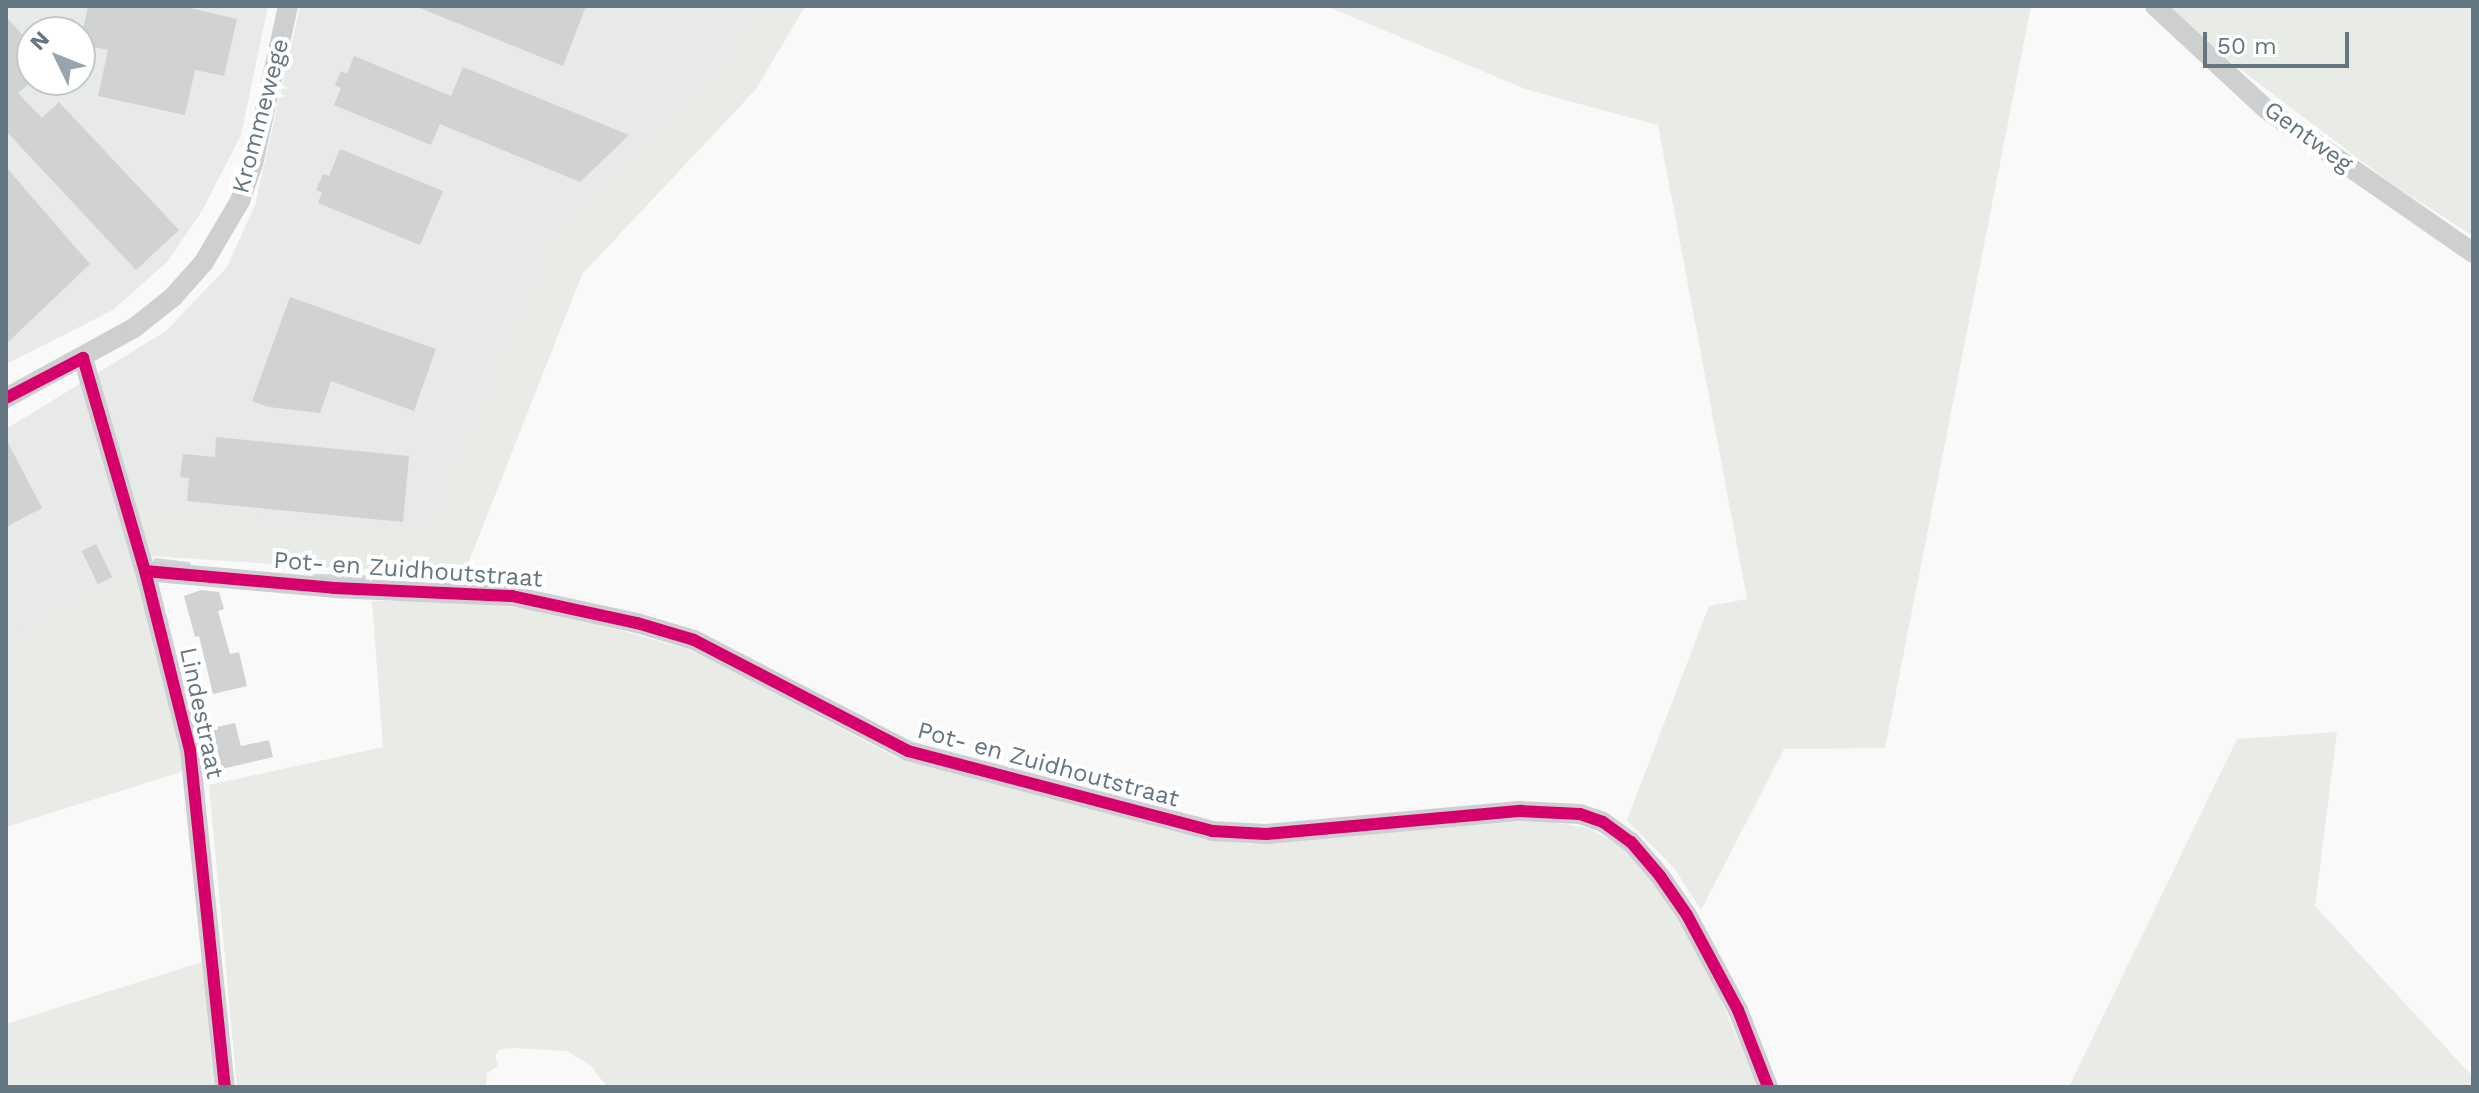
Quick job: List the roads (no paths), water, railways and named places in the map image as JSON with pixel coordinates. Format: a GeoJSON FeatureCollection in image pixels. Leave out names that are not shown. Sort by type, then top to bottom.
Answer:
{"type":"FeatureCollection","features":[{"type":"Feature","properties":{"kind":"street","name":"Krommewege"},"geometry":{"type":"LineString","coordinates":[[6,398],[134,328],[173,297],[204,262],[240,201],[253,164],[288,6]]}},
{"type":"Feature","properties":{"kind":"street","name":"Gentweg"},"geometry":{"type":"LineString","coordinates":[[2155,6],[2266,109],[2473,253]]}},
{"type":"Feature","properties":{"kind":"street","name":"Lindestraat"},"geometry":{"type":"LineString","coordinates":[[83,358],[145,571],[193,766],[225,1087]]}},
{"type":"Feature","properties":{"kind":"street","name":"Pot- en Zuidhoutstraat"},"geometry":{"type":"LineString","coordinates":[[145,571],[334,588],[512,596],[637,623],[694,640],[908,751],[1212,831],[1266,834],[1521,811],[1580,814],[1603,822],[1631,842],[1687,915],[1738,1010],[1768,1087]]}},
{"type":"Feature","properties":{"kind":"waterway"},"geometry":{"type":"LineString","coordinates":[[156,561],[188,565]]}},
{"type":"Feature","properties":{"kind":"waterway"},"geometry":{"type":"LineString","coordinates":[[315,577],[363,578]]}}]}
